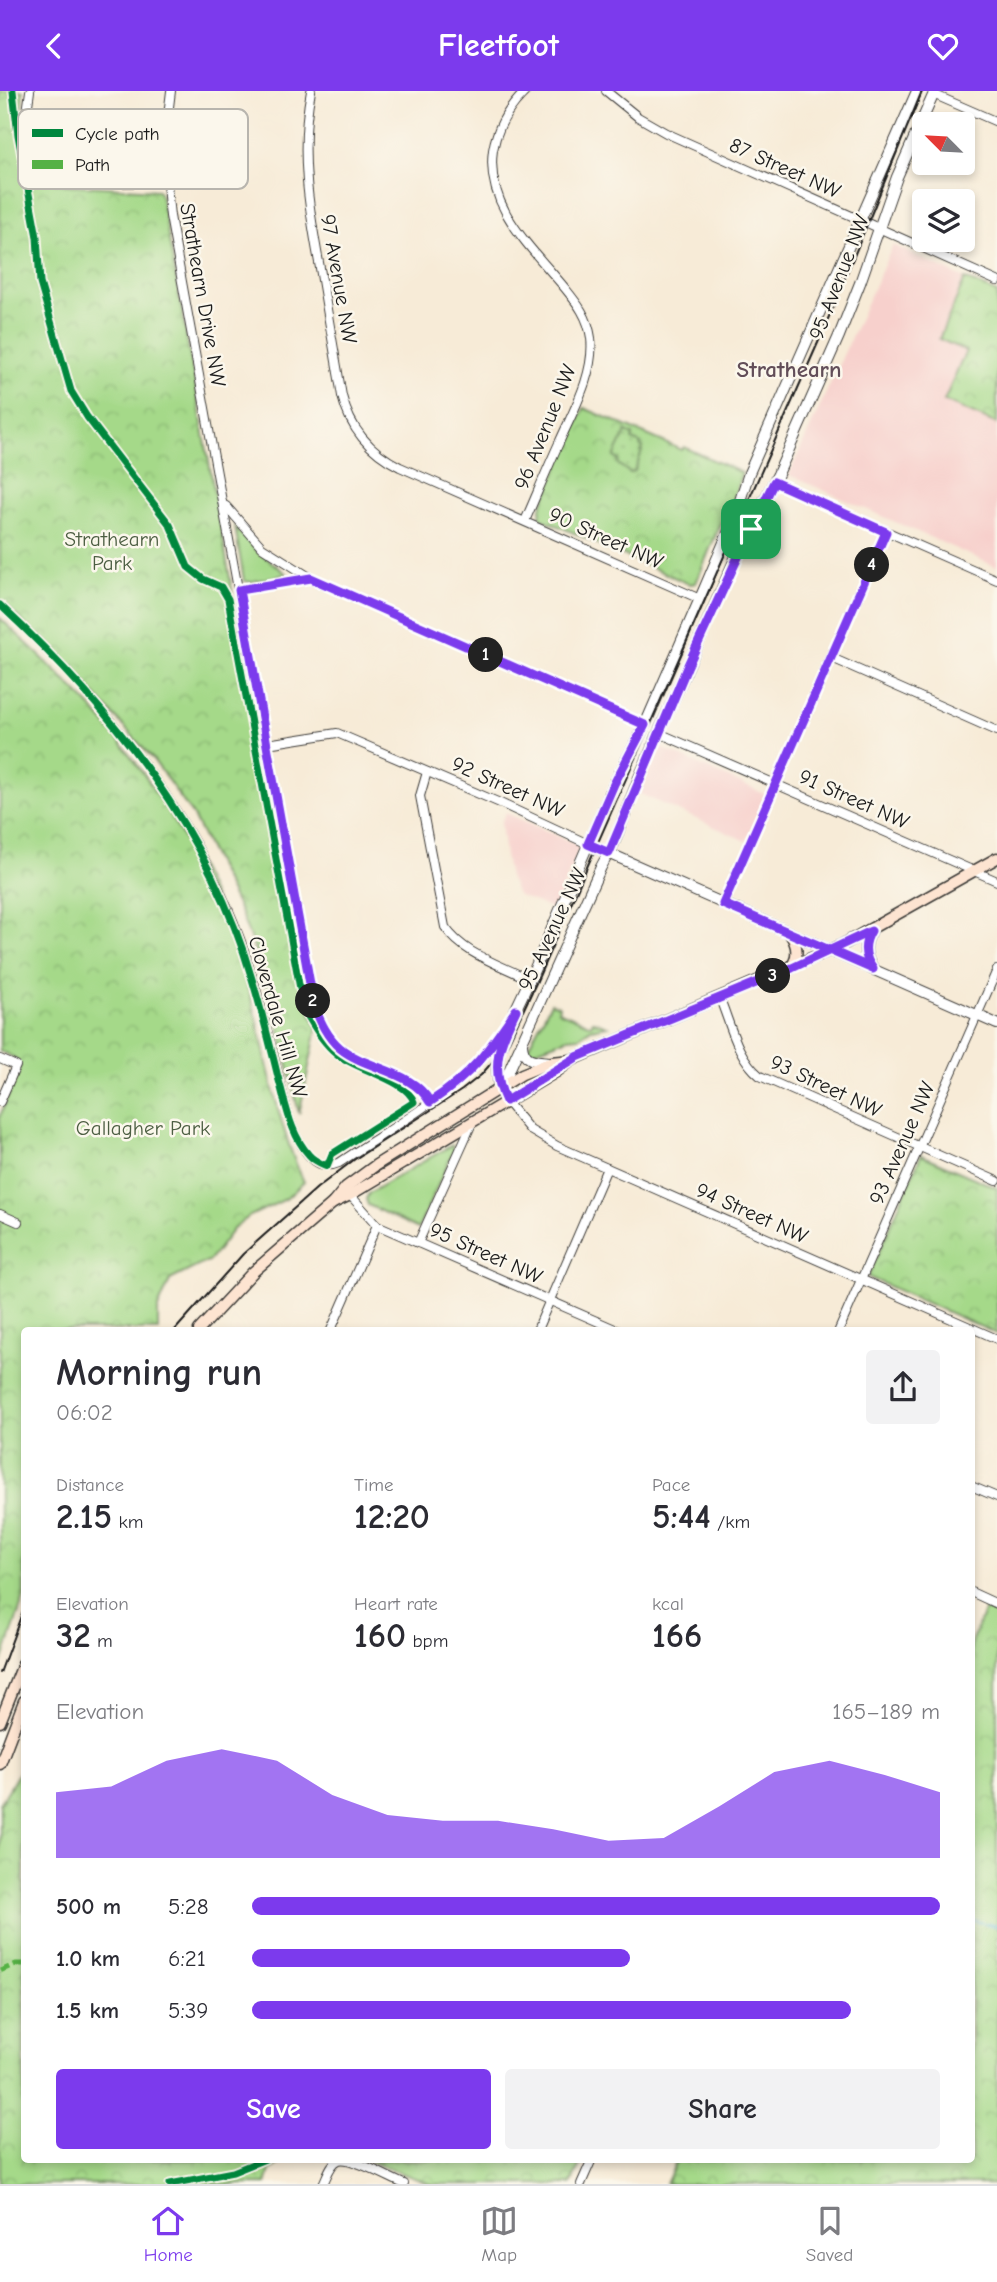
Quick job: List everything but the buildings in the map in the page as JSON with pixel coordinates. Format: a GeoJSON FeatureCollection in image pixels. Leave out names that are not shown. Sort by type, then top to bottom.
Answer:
{"type":"FeatureCollection","features":[{"type":"Feature","properties":{"kind":"main road"},"geometry":{"type":"LineString","coordinates":[[333,1203],[572,1060],[830,951],[871,931],[997,858]]}},
{"type":"Feature","properties":{"kind":"main road"},"geometry":{"type":"LineString","coordinates":[[871,931],[866,941],[866,953],[873,969]]}},
{"type":"Feature","properties":{"kind":"main road"},"geometry":{"type":"LineString","coordinates":[[790,934],[796,943],[797,954],[792,968]]}},
{"type":"Feature","properties":{"kind":"main road"},"geometry":{"type":"LineString","coordinates":[[202,1327],[253,1272],[333,1203],[346,1187],[376,1165],[499,1087],[552,1062],[572,1060]]}},
{"type":"Feature","properties":{"kind":"main road"},"geometry":{"type":"LineString","coordinates":[[0,1722],[21,1670]]}},
{"type":"Feature","properties":{"kind":"main road"},"geometry":{"type":"LineString","coordinates":[[0,1764],[21,1709]]}},
{"type":"Feature","properties":{"kind":"street"},"geometry":{"type":"LineString","coordinates":[[28,109],[30,91]]}},
{"type":"Feature","properties":{"kind":"street","name":"Strathearn Drive NW"},"geometry":{"type":"LineString","coordinates":[[169,109],[171,91]]}},
{"type":"Feature","properties":{"kind":"street","name":"97 Avenue NW"},"geometry":{"type":"LineString","coordinates":[[311,91],[305,141],[306,182],[342,396],[356,431],[383,458]]}},
{"type":"Feature","properties":{"kind":"street","name":"96 Avenue NW"},"geometry":{"type":"LineString","coordinates":[[525,521],[580,396],[590,364],[591,346],[589,329],[581,307],[504,212],[495,190],[492,167],[497,134],[512,106],[526,91]]}},
{"type":"Feature","properties":{"kind":"street","name":"87 Street NW"},"geometry":{"type":"LineString","coordinates":[[606,91],[638,117],[666,133],[997,281]]}},
{"type":"Feature","properties":{"kind":"street","name":"95 Avenue NW"},"geometry":{"type":"LineString","coordinates":[[506,1101],[499,1087],[499,1051],[614,784],[645,725],[700,599],[759,451],[917,91]]}},
{"type":"Feature","properties":{"kind":"street"},"geometry":{"type":"LineString","coordinates":[[934,92],[997,122]]}},
{"type":"Feature","properties":{"kind":"street","name":"95 Avenue NW"},"geometry":{"type":"LineString","coordinates":[[499,1087],[507,1075],[609,853],[740,550],[774,482],[839,336],[897,177],[934,92]]}},
{"type":"Feature","properties":{"kind":"street","name":"Strathearn Drive NW"},"geometry":{"type":"LineString","coordinates":[[167,189],[314,1006],[319,1019],[341,1048],[418,1088],[430,1102]]}},
{"type":"Feature","properties":{"kind":"street","name":"90 Street NW"},"geometry":{"type":"LineString","coordinates":[[383,458],[700,599]]}},
{"type":"Feature","properties":{"kind":"street"},"geometry":{"type":"LineString","coordinates":[[774,482],[997,580]]}},
{"type":"Feature","properties":{"kind":"street"},"geometry":{"type":"LineString","coordinates":[[223,503],[262,547],[311,578],[645,725]]}},
{"type":"Feature","properties":{"kind":"street"},"geometry":{"type":"LineString","coordinates":[[723,904],[886,532]]}},
{"type":"Feature","properties":{"kind":"street"},"geometry":{"type":"LineString","coordinates":[[239,590],[311,578]]}},
{"type":"Feature","properties":{"kind":"street","name":"Cloverdale Hill NW"},"geometry":{"type":"LineString","coordinates":[[0,605],[56,658],[96,703],[145,763],[183,822],[227,906],[251,977],[292,1127],[308,1155],[327,1165]]}},
{"type":"Feature","properties":{"kind":"street"},"geometry":{"type":"LineString","coordinates":[[832,658],[997,731]]}},
{"type":"Feature","properties":{"kind":"street","name":"92 Street NW"},"geometry":{"type":"LineString","coordinates":[[267,744],[337,733],[997,1024]]}},
{"type":"Feature","properties":{"kind":"street","name":"91 Street NW"},"geometry":{"type":"LineString","coordinates":[[659,733],[997,881]]}},
{"type":"Feature","properties":{"kind":"street"},"geometry":{"type":"LineString","coordinates":[[426,772],[420,796],[444,927],[454,940],[467,950],[530,980]]}},
{"type":"Feature","properties":{"kind":"street","name":"93 Avenue NW"},"geometry":{"type":"LineString","coordinates":[[840,1327],[997,970]]}},
{"type":"Feature","properties":{"kind":"street","name":"93 Street NW"},"geometry":{"type":"LineString","coordinates":[[720,999],[741,1054],[760,1076],[997,1181]]}},
{"type":"Feature","properties":{"kind":"street","name":"95 Avenue NW"},"geometry":{"type":"LineString","coordinates":[[327,1165],[339,1163],[430,1102],[476,1065],[516,1010]]}},
{"type":"Feature","properties":{"kind":"street"},"geometry":{"type":"LineString","coordinates":[[522,1042],[522,1051],[527,1058],[537,1062],[552,1062]]}},
{"type":"Feature","properties":{"kind":"street"},"geometry":{"type":"LineString","coordinates":[[0,1059],[16,1066],[0,1102]]}},
{"type":"Feature","properties":{"kind":"street","name":"94 Street NW"},"geometry":{"type":"LineString","coordinates":[[506,1101],[517,1118],[541,1138],[970,1327]]}},
{"type":"Feature","properties":{"kind":"street"},"geometry":{"type":"LineString","coordinates":[[418,1243],[473,1121]]}},
{"type":"Feature","properties":{"kind":"street"},"geometry":{"type":"LineString","coordinates":[[538,1327],[607,1168]]}},
{"type":"Feature","properties":{"kind":"street","name":"95 Street NW"},"geometry":{"type":"LineString","coordinates":[[350,1195],[377,1225],[610,1327]]}},
{"type":"Feature","properties":{"kind":"street"},"geometry":{"type":"LineString","coordinates":[[0,1215],[18,1222]]}},
{"type":"Feature","properties":{"kind":"street"},"geometry":{"type":"LineString","coordinates":[[332,1327],[377,1225]]}},
{"type":"Feature","properties":{"kind":"street","name":"94 Street NW"},"geometry":{"type":"LineString","coordinates":[[975,1329],[997,1339]]}},
{"type":"Feature","properties":{"kind":"street"},"geometry":{"type":"LineString","coordinates":[[975,1488],[997,1497]]}},
{"type":"Feature","properties":{"kind":"street"},"geometry":{"type":"LineString","coordinates":[[975,1594],[997,1604]]}},
{"type":"Feature","properties":{"kind":"street"},"geometry":{"type":"LineString","coordinates":[[323,2184],[335,2163]]}},
{"type":"Feature","properties":{"kind":"street"},"geometry":{"type":"LineString","coordinates":[[357,2163],[404,2184]]}},
{"type":"Feature","properties":{"kind":"street"},"geometry":{"type":"LineString","coordinates":[[581,2184],[590,2163]]}},
{"type":"Feature","properties":{"kind":"shaded area"},"geometry":{"type":"Polygon","coordinates":[[[893,245],[965,279],[939,339],[966,351],[944,401],[997,424],[997,567],[789,475],[893,245]]]}},
{"type":"Feature","properties":{"kind":"shaded area"},"geometry":{"type":"Polygon","coordinates":[[[662,748],[766,795],[746,841],[636,792],[652,754],[662,748]]]}},
{"type":"Feature","properties":{"kind":"shaded area"},"geometry":{"type":"Polygon","coordinates":[[[506,813],[580,846],[554,910],[517,895],[509,877],[505,856],[501,822],[506,813]]]}},
{"type":"Feature","properties":{"kind":"green space","name":"Strathearn Park"},"geometry":{"type":"Polygon","coordinates":[[[0,91],[23,91],[22,109],[18,109],[18,189],[140,189],[158,190],[161,196],[306,1000],[317,1028],[299,1114],[279,1027],[254,948],[239,909],[192,814],[152,758],[70,667],[0,600],[0,91]]]}},
{"type":"Feature","properties":{"kind":"green space"},"geometry":{"type":"Polygon","coordinates":[[[965,279],[997,293],[997,424],[944,401],[966,351],[939,339],[965,279]]]}},
{"type":"Feature","properties":{"kind":"green space"},"geometry":{"type":"Polygon","coordinates":[[[584,408],[742,473],[728,514],[720,524],[696,583],[689,584],[540,518],[541,507],[584,408]]]}},
{"type":"Feature","properties":{"kind":"green space"},"geometry":{"type":"Polygon","coordinates":[[[626,432],[633,435],[632,440],[643,448],[635,471],[630,473],[618,464],[619,460],[614,457],[626,432]]]}},
{"type":"Feature","properties":{"kind":"green space"},"geometry":{"type":"Polygon","coordinates":[[[235,527],[256,550],[287,574],[244,581],[235,527]]]}},
{"type":"Feature","properties":{"kind":"green space","name":"Gallagher Park"},"geometry":{"type":"Polygon","coordinates":[[[0,618],[80,695],[116,737],[140,769],[184,839],[221,913],[248,988],[286,1135],[304,1182],[286,1199],[250,1216],[234,1228],[210,1260],[170,1280],[158,1308],[158,1327],[21,1327],[21,1606],[0,1668],[0,1116],[20,1066],[15,1058],[0,1051],[0,618]]]}},
{"type":"Feature","properties":{"kind":"green space"},"geometry":{"type":"Polygon","coordinates":[[[551,1003],[559,1006],[558,1011],[591,1025],[593,1021],[607,1026],[591,1029],[579,1037],[568,1038],[531,1052],[528,1047],[551,1003]]]}},
{"type":"Feature","properties":{"kind":"green space"},"geometry":{"type":"Polygon","coordinates":[[[452,1145],[454,1150],[418,1229],[368,1205],[366,1199],[369,1193],[452,1145]]]}},
{"type":"Feature","properties":{"kind":"green space"},"geometry":{"type":"Polygon","coordinates":[[[921,1155],[997,1188],[997,1334],[868,1277],[921,1155]]]}},
{"type":"Feature","properties":{"kind":"green space"},"geometry":{"type":"Polygon","coordinates":[[[986,1607],[997,1611],[997,2184],[666,2184],[676,2163],[975,2163],[975,1633],[986,1607]]]}},
{"type":"Feature","properties":{"kind":"green space"},"geometry":{"type":"Polygon","coordinates":[[[21,1769],[21,2163],[280,2163],[270,2170],[266,2184],[0,2184],[0,1804],[21,1769]]]}},
{"type":"Feature","properties":{"kind":"green space"},"geometry":{"type":"Polygon","coordinates":[[[375,2163],[581,2163],[571,2184],[430,2184],[375,2163]]]}},
{"type":"Feature","properties":{"kind":"waterway"},"geometry":{"type":"LineString","coordinates":[[975,1921],[997,1926]]}},
{"type":"Feature","properties":{"kind":"tram line"},"geometry":{"type":"LineString","coordinates":[[178,1327],[243,1254],[317,1188],[355,1159],[462,1090],[481,1075],[507,1045],[821,336],[922,91]]}},
{"type":"Feature","properties":{"kind":"tram line"},"geometry":{"type":"LineString","coordinates":[[0,1673],[21,1616]]}},
{"type":"Feature","properties":{"kind":"marked path"},"geometry":{"type":"LineString","coordinates":[[0,1971],[21,1964]]}},
{"type":"Feature","properties":{"kind":"cycle path"},"geometry":{"type":"LineString","coordinates":[[13,91],[18,135]]}},
{"type":"Feature","properties":{"kind":"cycle path"},"geometry":{"type":"LineString","coordinates":[[0,605],[81,686],[118,730],[183,823],[210,872],[233,924],[256,991],[286,1108],[297,1138],[309,1155],[327,1166],[332,1154],[414,1102],[402,1087],[337,1054],[323,1039],[304,1010],[228,599],[221,587],[203,579],[188,567],[170,525],[87,417],[71,391],[40,283],[37,237],[28,189]]}},
{"type":"Feature","properties":{"kind":"cycle path"},"geometry":{"type":"LineString","coordinates":[[170,2184],[233,2172],[255,2163]]}},
{"type":"Feature","properties":{"kind":"district","name":"Strathearn"},"geometry":{"type":"Point","coordinates":[789,369]}},
{"type":"Feature","properties":{"kind":"route"},"geometry":{"type":"LineString","coordinates":[[751,529],[688,665],[609,853],[588,844],[614,784],[645,725],[311,578],[239,590],[314,1006],[328,1035],[341,1048],[365,1062],[403,1078],[424,1092],[430,1102],[462,1079],[476,1065],[516,1010],[504,1034],[497,1057],[499,1087],[506,1101],[577,1057],[720,999],[830,951],[871,931],[865,947],[867,959],[873,969],[830,951],[723,904],[886,532],[774,482],[751,529]]}}]}
